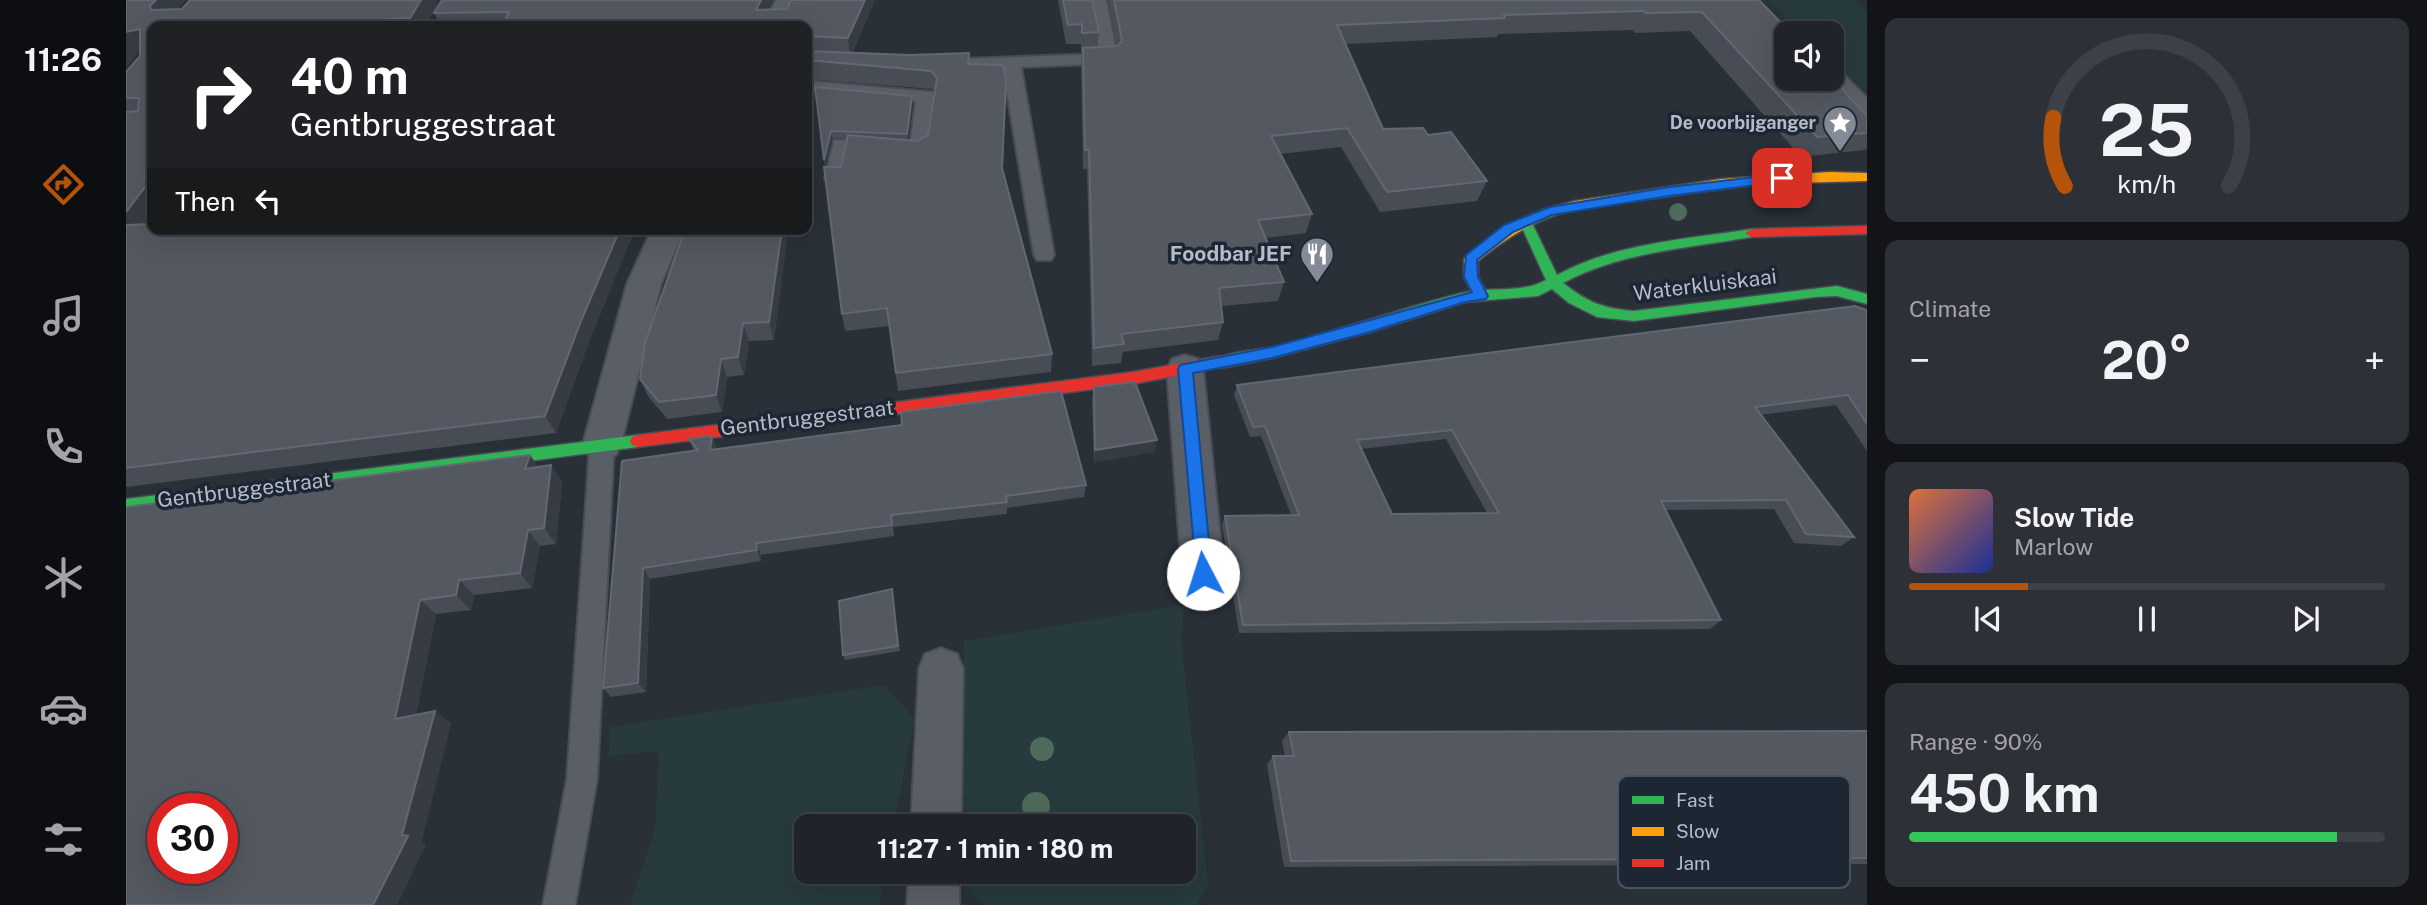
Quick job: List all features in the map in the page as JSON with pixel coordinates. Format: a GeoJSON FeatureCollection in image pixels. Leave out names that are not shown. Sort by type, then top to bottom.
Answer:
{"type":"FeatureCollection","features":[{"type":"Feature","properties":{"kind":"street"},"geometry":{"type":"LineString","coordinates":[[778,21],[789,0]]}},
{"type":"Feature","properties":{"kind":"street"},"geometry":{"type":"LineString","coordinates":[[1844,91],[1867,114]]}},
{"type":"Feature","properties":{"kind":"street"},"geometry":{"type":"LineString","coordinates":[[1481,296],[1471,277],[1471,259],[1509,228],[1550,211],[1669,191],[1782,178],[1861,174]]}},
{"type":"Feature","properties":{"kind":"street"},"geometry":{"type":"LineString","coordinates":[[1525,221],[1555,285]]}},
{"type":"Feature","properties":{"kind":"street","name":"Gentbruggestraat"},"geometry":{"type":"LineString","coordinates":[[126,506],[1185,369],[1272,353],[1370,327],[1465,297],[1538,291],[1555,285],[1584,266],[1709,239],[1760,232],[1867,230]]}},
{"type":"Feature","properties":{"kind":"street"},"geometry":{"type":"LineString","coordinates":[[602,444],[644,284],[665,235]]}},
{"type":"Feature","properties":{"kind":"street","name":"Waterkluiskaai"},"geometry":{"type":"LineString","coordinates":[[1555,285],[1589,308],[1619,316],[1815,292],[1837,291],[1867,299]]}},
{"type":"Feature","properties":{"kind":"street"},"geometry":{"type":"LineString","coordinates":[[1185,369],[1203,574]]}},
{"type":"Feature","properties":{"kind":"street"},"geometry":{"type":"LineString","coordinates":[[936,814],[941,669]]}},
{"type":"Feature","properties":{"kind":"street"},"geometry":{"type":"LineString","coordinates":[[933,905],[934,884]]}},
{"type":"Feature","properties":{"kind":"lane"},"geometry":{"type":"LineString","coordinates":[[923,66],[1109,59],[1098,0]]}},
{"type":"Feature","properties":{"kind":"lane"},"geometry":{"type":"LineString","coordinates":[[1011,62],[1044,255]]}},
{"type":"Feature","properties":{"kind":"lane"},"geometry":{"type":"LineString","coordinates":[[812,86],[926,96],[919,150],[841,144],[835,179]]}},
{"type":"Feature","properties":{"kind":"lane"},"geometry":{"type":"LineString","coordinates":[[559,905],[582,779],[602,444]]}},
{"type":"Feature","properties":{"kind":"green space"},"geometry":{"type":"Polygon","coordinates":[[[1768,0],[1856,0],[1867,14],[1867,99],[1844,76],[1844,21],[1789,21],[1768,0]]]}},
{"type":"Feature","properties":{"kind":"green space"},"geometry":{"type":"Polygon","coordinates":[[[1184,605],[1181,641],[1208,883],[1197,905],[983,905],[964,884],[1196,884],[1196,814],[963,814],[964,641],[1184,605]]]}},
{"type":"Feature","properties":{"kind":"green space"},"geometry":{"type":"Polygon","coordinates":[[[885,685],[914,719],[896,814],[794,814],[794,884],[883,884],[879,905],[630,905],[655,830],[659,751],[609,756],[610,727],[885,685]]]}},
{"type":"Feature","properties":{"kind":"building"},"geometry":{"type":"Polygon","coordinates":[[[126,0],[156,0],[150,6],[151,10],[182,9],[190,0],[421,0],[410,18],[385,21],[147,21],[147,185],[126,212],[126,112],[138,111],[139,98],[126,98],[126,72],[140,56],[140,29],[126,32],[126,0]]]}},
{"type":"Feature","properties":{"kind":"building"},"geometry":{"type":"Polygon","coordinates":[[[442,0],[761,0],[756,10],[787,9],[791,0],[865,0],[848,38],[812,36],[812,21],[504,21],[509,12],[434,13],[442,0]]]}},
{"type":"Feature","properties":{"kind":"building"},"geometry":{"type":"Polygon","coordinates":[[[1063,0],[1092,0],[1099,32],[1082,33],[1082,24],[1068,25],[1063,0]]]}},
{"type":"Feature","properties":{"kind":"building"},"geometry":{"type":"Polygon","coordinates":[[[1114,0],[1759,0],[1779,21],[1774,21],[1774,90],[1702,12],[1504,15],[1505,18],[1337,25],[1383,129],[1423,128],[1428,135],[1451,132],[1487,181],[1387,192],[1347,128],[1271,136],[1312,214],[1258,220],[1284,282],[1219,288],[1223,322],[1121,334],[1124,344],[1094,348],[1089,150],[1085,150],[1083,48],[1117,46],[1122,41],[1114,0]]]}},
{"type":"Feature","properties":{"kind":"building"},"geometry":{"type":"Polygon","coordinates":[[[812,51],[909,55],[969,53],[968,64],[1003,65],[1006,80],[1002,168],[1052,354],[896,373],[887,308],[842,314],[824,167],[841,167],[848,135],[917,141],[928,135],[937,78],[931,71],[812,60],[812,51]]]}},
{"type":"Feature","properties":{"kind":"building"},"geometry":{"type":"Polygon","coordinates":[[[815,87],[912,96],[907,134],[831,131],[824,160],[815,87]]]}},
{"type":"Feature","properties":{"kind":"building"},"geometry":{"type":"Polygon","coordinates":[[[1775,91],[1844,91],[1867,116],[1867,133],[1817,137],[1775,91]]]}},
{"type":"Feature","properties":{"kind":"building"},"geometry":{"type":"Polygon","coordinates":[[[147,224],[147,235],[617,235],[545,416],[126,468],[126,225],[147,224]]]}},
{"type":"Feature","properties":{"kind":"building"},"geometry":{"type":"Polygon","coordinates":[[[683,235],[781,235],[769,322],[743,323],[738,357],[721,359],[716,395],[659,402],[640,379],[645,343],[683,235]]]}},
{"type":"Feature","properties":{"kind":"building"},"geometry":{"type":"Polygon","coordinates":[[[1855,306],[1867,310],[1867,424],[1848,395],[1755,407],[1854,537],[1806,534],[1786,500],[1661,501],[1721,620],[1243,625],[1225,516],[1299,515],[1265,426],[1253,427],[1237,385],[1855,306]],[[1452,430],[1357,440],[1392,514],[1499,513],[1452,430]]]}},
{"type":"Feature","properties":{"kind":"building"},"geometry":{"type":"Polygon","coordinates":[[[1135,382],[1157,440],[1095,450],[1094,387],[1135,382]]]}},
{"type":"Feature","properties":{"kind":"building"},"geometry":{"type":"Polygon","coordinates":[[[1061,391],[1086,485],[1006,496],[1007,502],[891,515],[892,525],[756,543],[757,550],[643,568],[638,683],[603,688],[622,461],[698,450],[689,439],[712,436],[710,450],[902,425],[901,412],[1061,391]]]}},
{"type":"Feature","properties":{"kind":"building"},"geometry":{"type":"Polygon","coordinates":[[[530,455],[525,469],[551,465],[544,528],[528,530],[520,573],[459,580],[456,595],[420,600],[395,719],[435,711],[402,835],[408,836],[373,905],[126,905],[126,507],[530,455]]]}},
{"type":"Feature","properties":{"kind":"building"},"geometry":{"type":"Polygon","coordinates":[[[892,589],[898,646],[843,655],[839,601],[892,589]]]}},
{"type":"Feature","properties":{"kind":"building"},"geometry":{"type":"Polygon","coordinates":[[[1867,731],[1867,858],[1850,858],[1850,776],[1618,776],[1618,859],[1291,861],[1273,756],[1294,756],[1289,732],[1867,731]]]}},
{"type":"Feature","properties":{"kind":"traffic: fast"},"geometry":{"type":"LineString","coordinates":[[1525,221],[1555,284],[1574,299],[1602,313],[1634,316],[1815,292],[1837,291],[1867,299]]}},
{"type":"Feature","properties":{"kind":"traffic: fast"},"geometry":{"type":"LineString","coordinates":[[1221,362],[1272,353],[1370,327],[1465,297],[1538,291],[1584,266],[1648,250],[1752,233]]}},
{"type":"Feature","properties":{"kind":"traffic: fast"},"geometry":{"type":"LineString","coordinates":[[126,506],[638,441]]}},
{"type":"Feature","properties":{"kind":"traffic: slow"},"geometry":{"type":"LineString","coordinates":[[1481,296],[1471,277],[1471,259],[1520,225],[1546,213],[1575,205],[1684,188],[1794,177],[1867,177]]}},
{"type":"Feature","properties":{"kind":"traffic: jam"},"geometry":{"type":"LineString","coordinates":[[1752,233],[1867,230]]}},
{"type":"Feature","properties":{"kind":"traffic: jam"},"geometry":{"type":"LineString","coordinates":[[638,441],[1133,378],[1221,362]]}},
{"type":"Feature","properties":{"kind":"place","name":"De voorbijganger"},"geometry":{"type":"Point","coordinates":[1840,153]}},
{"type":"Feature","properties":{"kind":"place","name":"Foodbar JEF"},"geometry":{"type":"Point","coordinates":[1317,284]}},
{"type":"Feature","properties":{"kind":"route"},"geometry":{"type":"LineString","coordinates":[[1203,574],[1185,369],[1272,353],[1370,327],[1465,297],[1481,296],[1471,277],[1471,259],[1509,228],[1550,211],[1669,191],[1782,178]]}}]}
